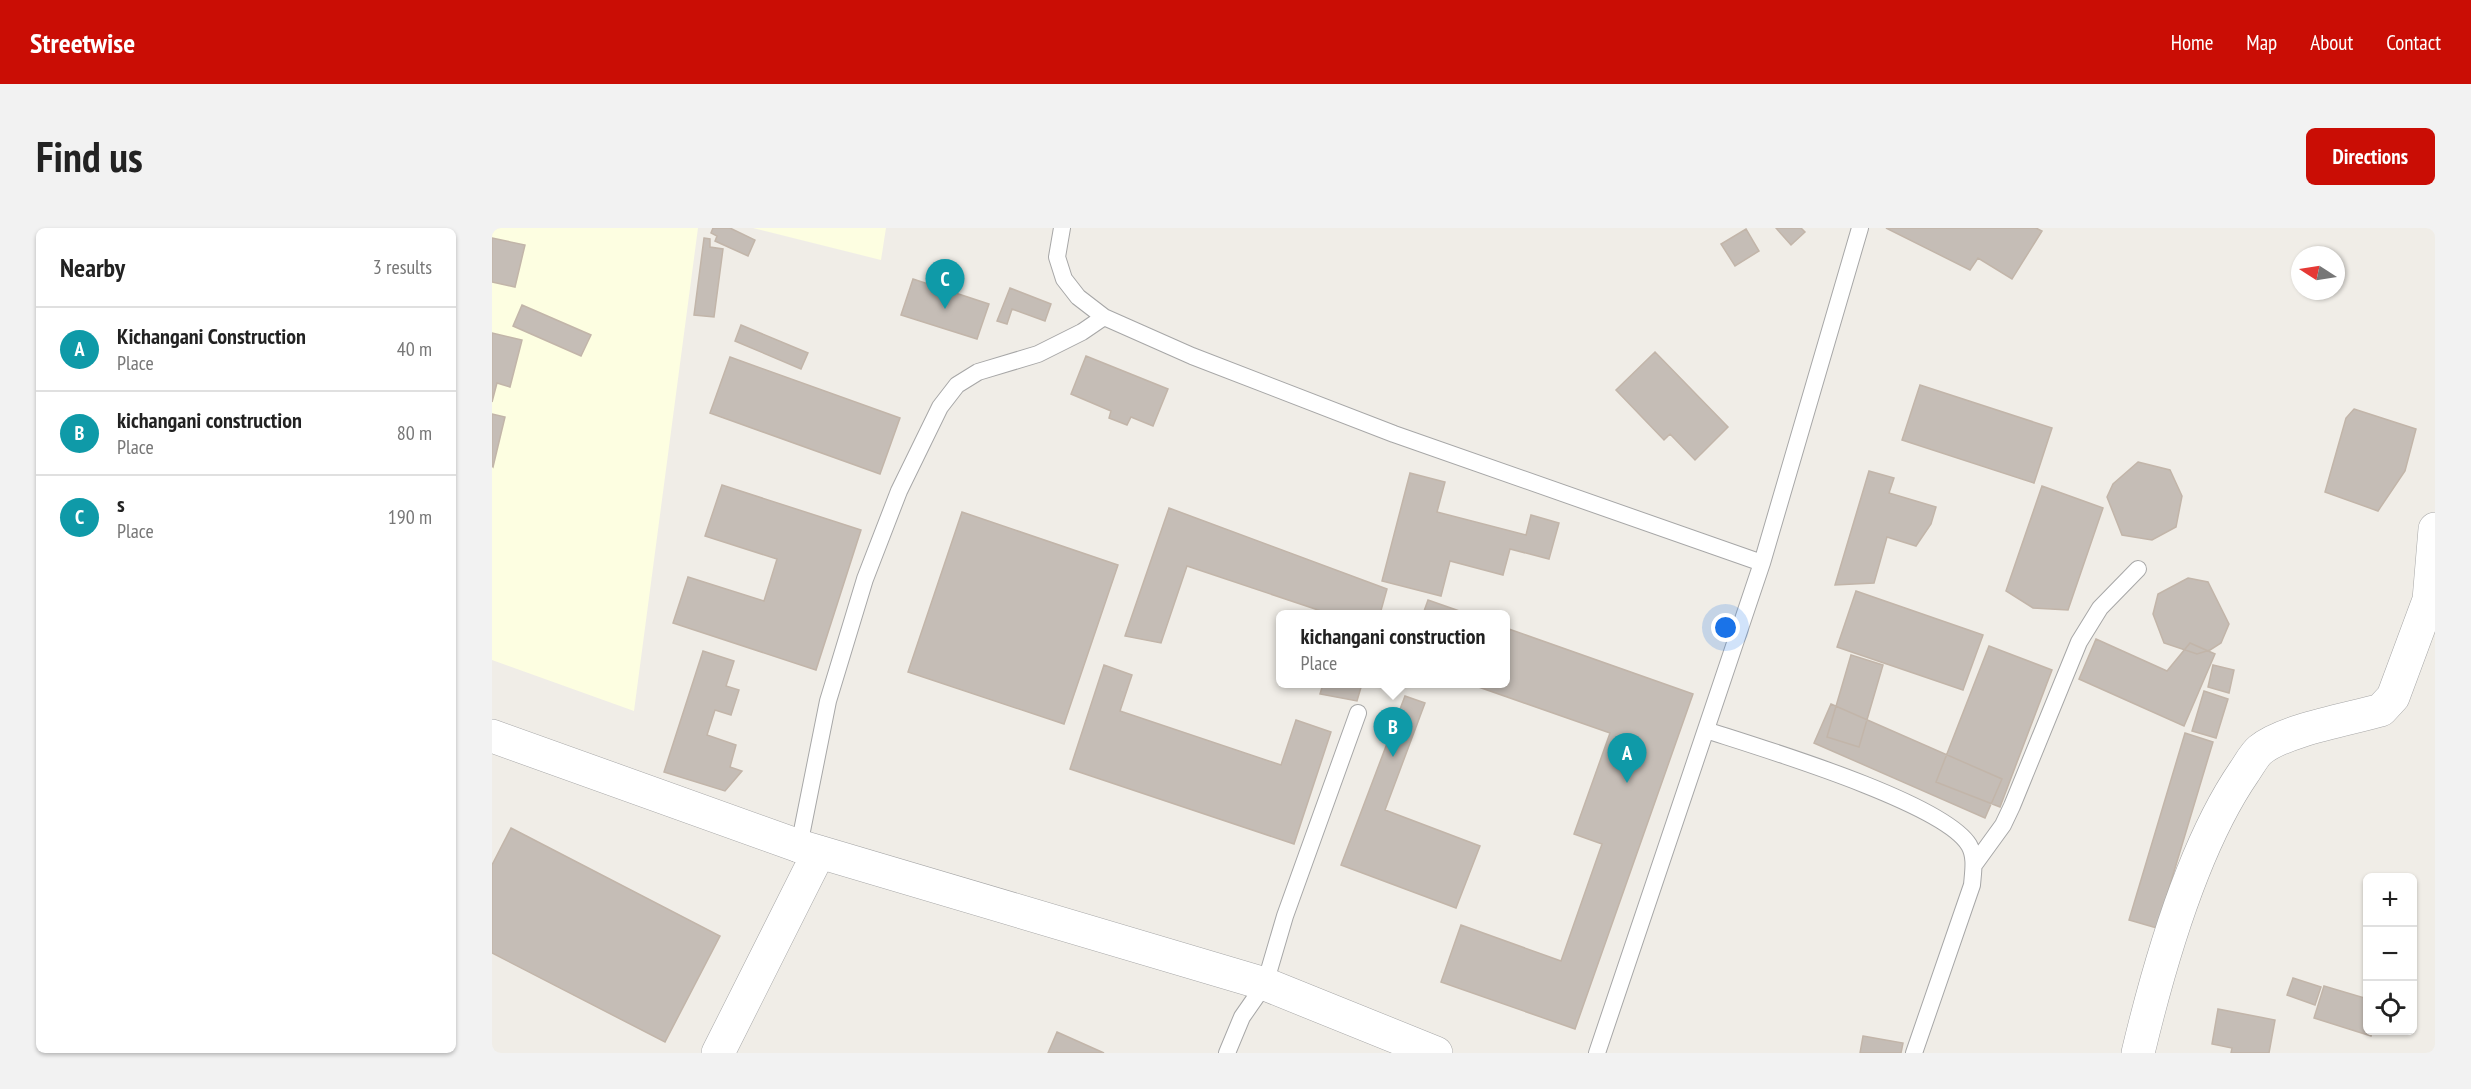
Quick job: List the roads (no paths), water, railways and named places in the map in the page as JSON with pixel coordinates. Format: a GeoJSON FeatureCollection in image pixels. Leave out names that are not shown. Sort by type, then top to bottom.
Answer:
{"type":"FeatureCollection","features":[{"type":"Feature","properties":{"kind":"street"},"geometry":{"type":"LineString","coordinates":[[2138,1053],[2182,900],[2211,831],[2233,788],[2260,750],[2292,734],[2381,710],[2388,705],[2398,687],[2432,597],[2435,529]]}},
{"type":"Feature","properties":{"kind":"street"},"geometry":{"type":"LineString","coordinates":[[492,736],[809,849],[1265,984],[1436,1053]]}},
{"type":"Feature","properties":{"kind":"street"},"geometry":{"type":"LineString","coordinates":[[718,1053],[809,849]]}},
{"type":"Feature","properties":{"kind":"lane"},"geometry":{"type":"LineString","coordinates":[[1062,228],[1057,256],[1064,279],[1078,297],[1104,317],[1192,356],[1394,434],[1762,563]]}},
{"type":"Feature","properties":{"kind":"lane"},"geometry":{"type":"LineString","coordinates":[[1597,1053],[1762,563],[1860,228]]}},
{"type":"Feature","properties":{"kind":"lane"},"geometry":{"type":"LineString","coordinates":[[809,849],[828,701],[865,579],[899,491],[940,407],[957,385],[978,372],[1044,351],[1104,317]]}},
{"type":"Feature","properties":{"kind":"lane"},"geometry":{"type":"LineString","coordinates":[[1974,865],[2003,825],[2012,806],[2079,642],[2100,608],[2138,569]]}},
{"type":"Feature","properties":{"kind":"lane"},"geometry":{"type":"LineString","coordinates":[[1227,1053],[1242,1017],[1265,984],[1285,916],[1358,713]]}},
{"type":"Feature","properties":{"kind":"lane"},"geometry":{"type":"LineString","coordinates":[[1706,730],[1822,769],[1900,799],[1954,829],[1968,844],[1974,865],[1972,885],[1914,1053]]}},
{"type":"Feature","properties":{"kind":"place","name":"s"},"geometry":{"type":"Point","coordinates":[945,309]}},
{"type":"Feature","properties":{"kind":"place","name":"kichangani construction"},"geometry":{"type":"Point","coordinates":[1393,757]}},
{"type":"Feature","properties":{"kind":"place","name":"Kichangani Construction"},"geometry":{"type":"Point","coordinates":[1627,783]}}]}
